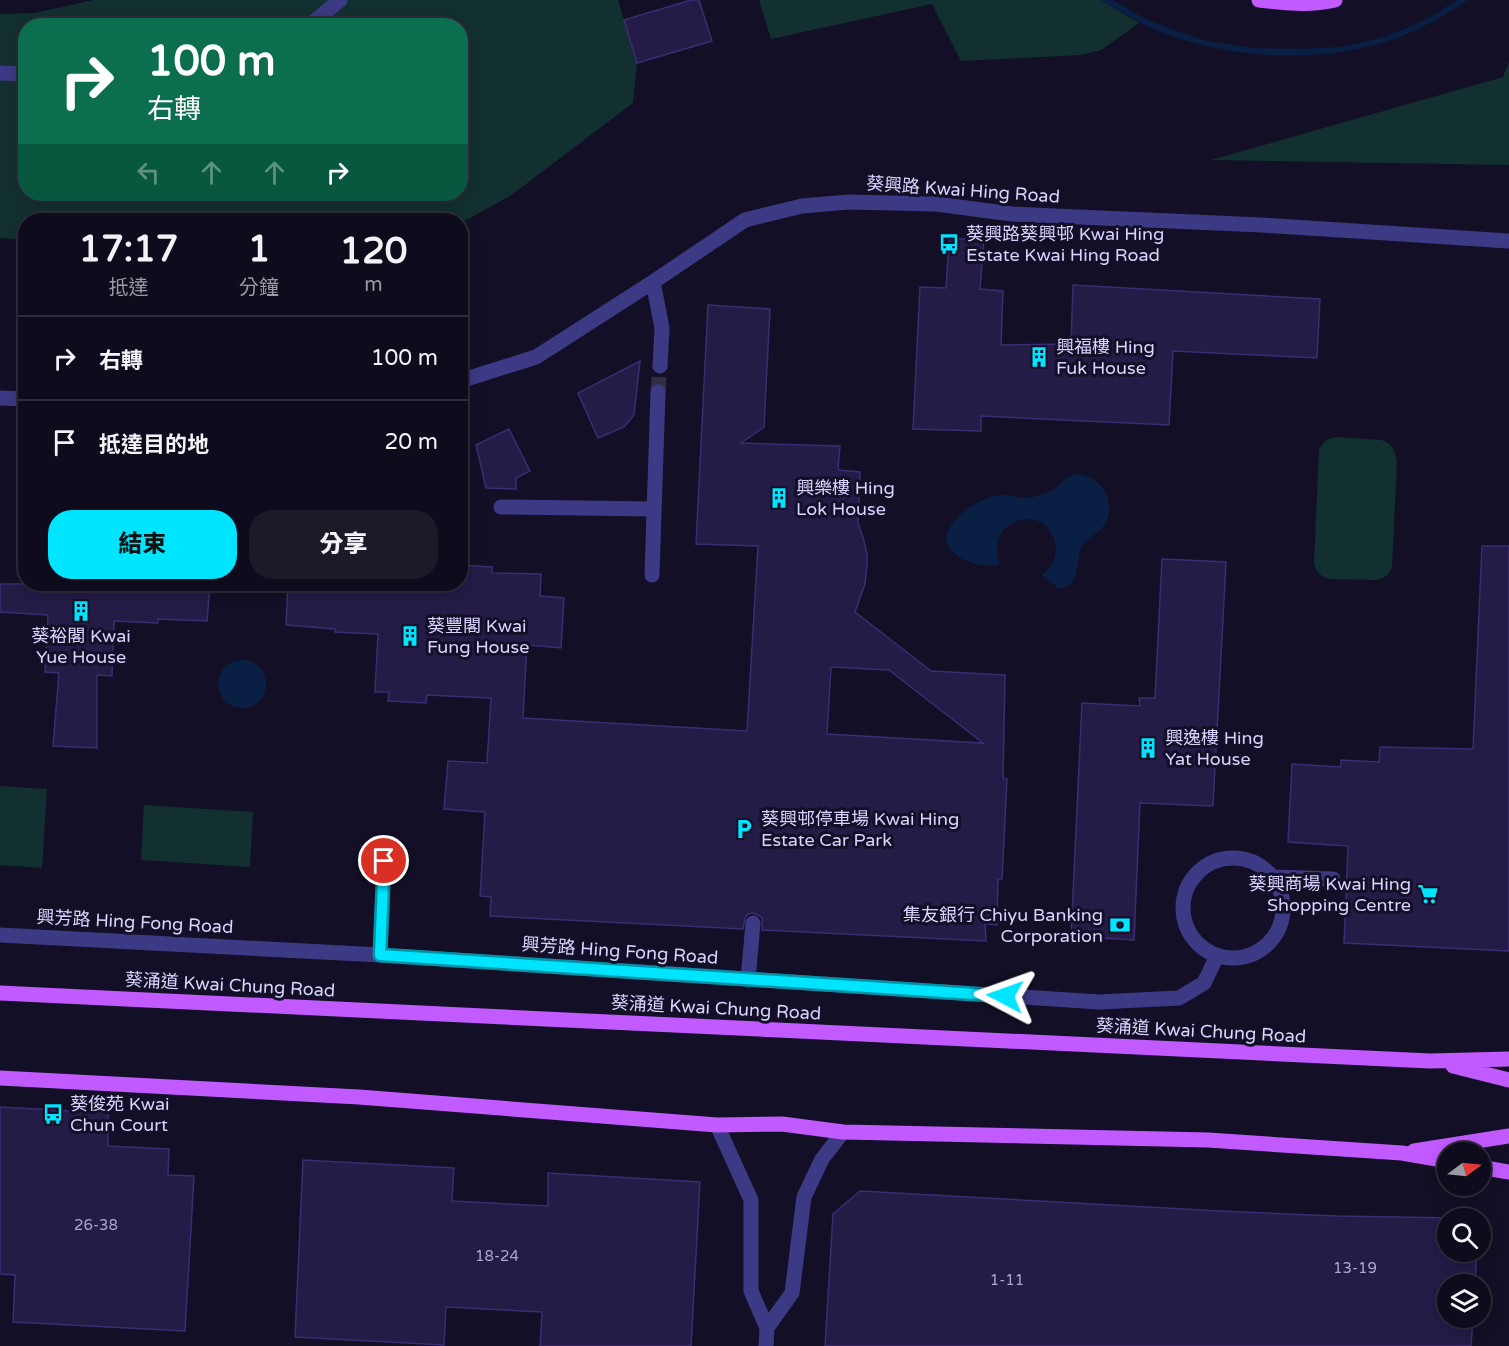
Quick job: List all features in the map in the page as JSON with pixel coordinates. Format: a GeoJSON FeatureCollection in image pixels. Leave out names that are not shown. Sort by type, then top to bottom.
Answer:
{"type":"FeatureCollection","features":[{"type":"Feature","properties":{"kind":"main road"},"geometry":{"type":"LineString","coordinates":[[1259,0],[1307,3],[1335,0]]}},
{"type":"Feature","properties":{"kind":"main road","name":"葵涌道 Kwai Chung Road"},"geometry":{"type":"LineString","coordinates":[[0,993],[1430,1061],[1509,1059]]}},
{"type":"Feature","properties":{"kind":"main road","name":"葵涌道 Kwai Chung Road"},"geometry":{"type":"LineString","coordinates":[[1430,1061],[1509,1080]]}},
{"type":"Feature","properties":{"kind":"main road"},"geometry":{"type":"LineString","coordinates":[[0,1078],[348,1097],[717,1125],[782,1124],[843,1132],[1208,1140],[1402,1153],[1437,1159]]}},
{"type":"Feature","properties":{"kind":"main road"},"geometry":{"type":"LineString","coordinates":[[1402,1153],[1509,1136]]}},
{"type":"Feature","properties":{"kind":"main road"},"geometry":{"type":"LineString","coordinates":[[1491,1169],[1509,1172]]}},
{"type":"Feature","properties":{"kind":"street"},"geometry":{"type":"LineString","coordinates":[[319,18],[340,0]]}},
{"type":"Feature","properties":{"kind":"street"},"geometry":{"type":"LineString","coordinates":[[0,73],[18,74]]}},
{"type":"Feature","properties":{"kind":"street","name":"葵興路 Kwai Hing Road"},"geometry":{"type":"LineString","coordinates":[[468,378],[536,357],[745,220],[802,206],[848,202],[936,204],[1012,214],[1252,224],[1509,241]]}},
{"type":"Feature","properties":{"kind":"street"},"geometry":{"type":"LineString","coordinates":[[653,282],[662,328],[660,366]]}},
{"type":"Feature","properties":{"kind":"street"},"geometry":{"type":"LineString","coordinates":[[652,574],[658,392]]}},
{"type":"Feature","properties":{"kind":"street"},"geometry":{"type":"LineString","coordinates":[[0,398],[18,399]]}},
{"type":"Feature","properties":{"kind":"street"},"geometry":{"type":"LineString","coordinates":[[501,507],[654,509]]}},
{"type":"Feature","properties":{"kind":"street"},"geometry":{"type":"LineString","coordinates":[[1228,857],[1245,859],[1261,866],[1274,877],[1281,891],[1284,907],[1282,923],[1275,938],[1263,949],[1249,957],[1233,959],[1217,956],[1202,948],[1190,936],[1184,919],[1183,902],[1188,886],[1198,872],[1211,862],[1228,857]]}},
{"type":"Feature","properties":{"kind":"street"},"geometry":{"type":"LineString","coordinates":[[380,955],[384,861]]}},
{"type":"Feature","properties":{"kind":"street"},"geometry":{"type":"LineString","coordinates":[[1274,877],[1333,879]]}},
{"type":"Feature","properties":{"kind":"street"},"geometry":{"type":"LineString","coordinates":[[748,980],[753,923]]}},
{"type":"Feature","properties":{"kind":"street","name":"興芳路 Hing Fong Road"},"geometry":{"type":"LineString","coordinates":[[0,935],[380,955],[1099,1002],[1179,998],[1204,983],[1217,956]]}},
{"type":"Feature","properties":{"kind":"street"},"geometry":{"type":"LineString","coordinates":[[717,1125],[752,1200],[751,1292],[767,1328],[766,1346]]}},
{"type":"Feature","properties":{"kind":"street"},"geometry":{"type":"LineString","coordinates":[[767,1328],[792,1293],[804,1197],[822,1159],[843,1132]]}},
{"type":"Feature","properties":{"kind":"green space"},"geometry":{"type":"Polygon","coordinates":[[[93,0],[618,0],[637,64],[633,103],[510,196],[468,219],[468,213],[18,213],[18,239],[0,238],[0,14],[35,13],[93,0]]]}},
{"type":"Feature","properties":{"kind":"green space"},"geometry":{"type":"Polygon","coordinates":[[[759,0],[1101,0],[1139,23],[1101,50],[1081,55],[961,61],[932,4],[771,39],[759,0]]]}},
{"type":"Feature","properties":{"kind":"green space"},"geometry":{"type":"Polygon","coordinates":[[[1509,62],[1509,165],[1211,160],[1503,77],[1509,62]]]}},
{"type":"Feature","properties":{"kind":"green space"},"geometry":{"type":"Polygon","coordinates":[[[1336,437],[1385,441],[1392,448],[1397,461],[1392,567],[1388,574],[1376,580],[1329,579],[1319,573],[1314,563],[1319,450],[1326,441],[1336,437]]]}},
{"type":"Feature","properties":{"kind":"green space"},"geometry":{"type":"Polygon","coordinates":[[[0,786],[47,789],[42,868],[0,865],[0,786]]]}},
{"type":"Feature","properties":{"kind":"green space"},"geometry":{"type":"Polygon","coordinates":[[[144,805],[253,812],[250,867],[141,860],[144,805]]]}},
{"type":"Feature","properties":{"kind":"water"},"geometry":{"type":"Polygon","coordinates":[[[1101,0],[1113,0],[1144,18],[1208,41],[1253,48],[1301,49],[1339,47],[1381,38],[1436,14],[1457,0],[1468,0],[1423,27],[1387,41],[1324,54],[1291,56],[1227,50],[1196,43],[1149,27],[1101,0]]]}},
{"type":"Feature","properties":{"kind":"water"},"geometry":{"type":"Polygon","coordinates":[[[1077,474],[1092,479],[1102,486],[1107,496],[1109,512],[1102,528],[1082,545],[1074,579],[1065,587],[1058,588],[1042,575],[1053,560],[1056,547],[1049,530],[1040,522],[1029,519],[1008,526],[1000,535],[997,548],[1000,564],[994,566],[978,565],[962,559],[950,550],[946,540],[953,522],[977,503],[999,495],[1030,498],[1054,490],[1065,479],[1077,474]]]}},
{"type":"Feature","properties":{"kind":"water"},"geometry":{"type":"Polygon","coordinates":[[[242,660],[259,667],[266,684],[259,701],[242,708],[225,701],[218,684],[225,667],[242,660]]]}},
{"type":"Feature","properties":{"kind":"building"},"geometry":{"type":"Polygon","coordinates":[[[691,0],[699,0],[712,41],[637,63],[624,20],[691,0]]]}},
{"type":"Feature","properties":{"kind":"building","name":"興福樓 Hing Fuk House"},"geometry":{"type":"Polygon","coordinates":[[[949,239],[984,239],[980,289],[1003,291],[1001,345],[1071,344],[1073,285],[1320,299],[1317,358],[1173,351],[1169,425],[981,416],[981,431],[913,429],[920,287],[946,288],[949,239]]]}},
{"type":"Feature","properties":{"kind":"building"},"geometry":{"type":"Polygon","coordinates":[[[708,305],[770,309],[764,427],[741,443],[840,446],[838,470],[860,472],[858,523],[867,554],[867,564],[865,584],[855,612],[931,671],[1005,675],[1003,778],[1007,779],[1002,879],[998,880],[997,925],[985,924],[986,941],[762,930],[762,918],[753,913],[748,914],[745,918],[743,929],[490,916],[491,897],[480,896],[485,812],[444,809],[448,761],[487,763],[491,698],[427,695],[426,703],[388,701],[389,692],[375,692],[378,634],[335,632],[335,629],[286,625],[288,591],[468,591],[468,565],[492,567],[492,573],[541,574],[540,596],[564,598],[561,648],[527,645],[523,718],[747,731],[758,546],[696,544],[708,305]],[[831,667],[827,734],[983,743],[889,670],[831,667]]]}},
{"type":"Feature","properties":{"kind":"building"},"geometry":{"type":"Polygon","coordinates":[[[640,361],[634,415],[624,427],[598,438],[578,393],[640,361]]]}},
{"type":"Feature","properties":{"kind":"building"},"geometry":{"type":"Polygon","coordinates":[[[509,429],[530,471],[516,478],[516,489],[486,488],[476,445],[509,429]]]}},
{"type":"Feature","properties":{"kind":"building","name":"葵興商場 Kwai Hing Shopping Centre"},"geometry":{"type":"Polygon","coordinates":[[[1482,546],[1509,546],[1509,951],[1344,943],[1348,846],[1288,842],[1292,764],[1341,767],[1341,760],[1379,762],[1380,747],[1473,749],[1482,546]]]}},
{"type":"Feature","properties":{"kind":"building","name":"興逸樓 Hing Yat House"},"geometry":{"type":"Polygon","coordinates":[[[1162,559],[1226,562],[1213,806],[1140,803],[1134,940],[1071,936],[1082,703],[1140,706],[1139,698],[1155,698],[1162,559]]]}},
{"type":"Feature","properties":{"kind":"building","name":"葵裕閣 Kwai Yue House"},"geometry":{"type":"Polygon","coordinates":[[[0,584],[18,584],[18,591],[209,591],[207,621],[158,619],[158,623],[114,621],[112,676],[97,675],[97,748],[53,746],[59,673],[45,672],[48,615],[0,612],[0,584]]]}},
{"type":"Feature","properties":{"kind":"building"},"geometry":{"type":"Polygon","coordinates":[[[0,1107],[108,1113],[108,1146],[169,1149],[168,1175],[194,1176],[185,1331],[13,1322],[15,1275],[0,1274],[0,1107]]]}},
{"type":"Feature","properties":{"kind":"building"},"geometry":{"type":"Polygon","coordinates":[[[303,1160],[454,1168],[452,1201],[548,1206],[548,1173],[700,1182],[691,1346],[540,1346],[542,1312],[446,1307],[444,1345],[295,1337],[303,1160]]]}},
{"type":"Feature","properties":{"kind":"building"},"geometry":{"type":"Polygon","coordinates":[[[860,1191],[1220,1211],[1437,1218],[1437,1262],[1476,1262],[1476,1274],[1437,1274],[1437,1328],[1472,1328],[1471,1346],[825,1346],[833,1214],[860,1191]]]}},
{"type":"Feature","properties":{"kind":"tunnel"},"geometry":{"type":"LineString","coordinates":[[658,392],[660,366]]}},
{"type":"Feature","properties":{"kind":"place","name":"葵興路葵興邨 Kwai Hing Estate Kwai Hing Road"},"geometry":{"type":"Point","coordinates":[949,244]}},
{"type":"Feature","properties":{"kind":"place","name":"興福樓 Hing Fuk House"},"geometry":{"type":"Point","coordinates":[1039,357]}},
{"type":"Feature","properties":{"kind":"place","name":"興樂樓 Hing Lok House"},"geometry":{"type":"Point","coordinates":[779,498]}},
{"type":"Feature","properties":{"kind":"place","name":"葵裕閣 Kwai Yue House"},"geometry":{"type":"Point","coordinates":[81,611]}},
{"type":"Feature","properties":{"kind":"place","name":"葵豐閣 Kwai Fung House"},"geometry":{"type":"Point","coordinates":[410,636]}},
{"type":"Feature","properties":{"kind":"place","name":"興逸樓 Hing Yat House"},"geometry":{"type":"Point","coordinates":[1148,748]}},
{"type":"Feature","properties":{"kind":"place","name":"葵興邨停車場 Kwai Hing Estate Car Park"},"geometry":{"type":"Point","coordinates":[744,829]}},
{"type":"Feature","properties":{"kind":"place","name":"葵興商場 Kwai Hing Shopping Centre"},"geometry":{"type":"Point","coordinates":[1428,894]}},
{"type":"Feature","properties":{"kind":"place","name":"集友銀行 Chiyu Banking Corporation"},"geometry":{"type":"Point","coordinates":[1120,925]}},
{"type":"Feature","properties":{"kind":"place","name":"葵俊苑 Kwai Chun Court"},"geometry":{"type":"Point","coordinates":[53,1114]}},
{"type":"Feature","properties":{"kind":"route"},"geometry":{"type":"LineString","coordinates":[[384,861],[380,955],[1005,996]]}}]}
